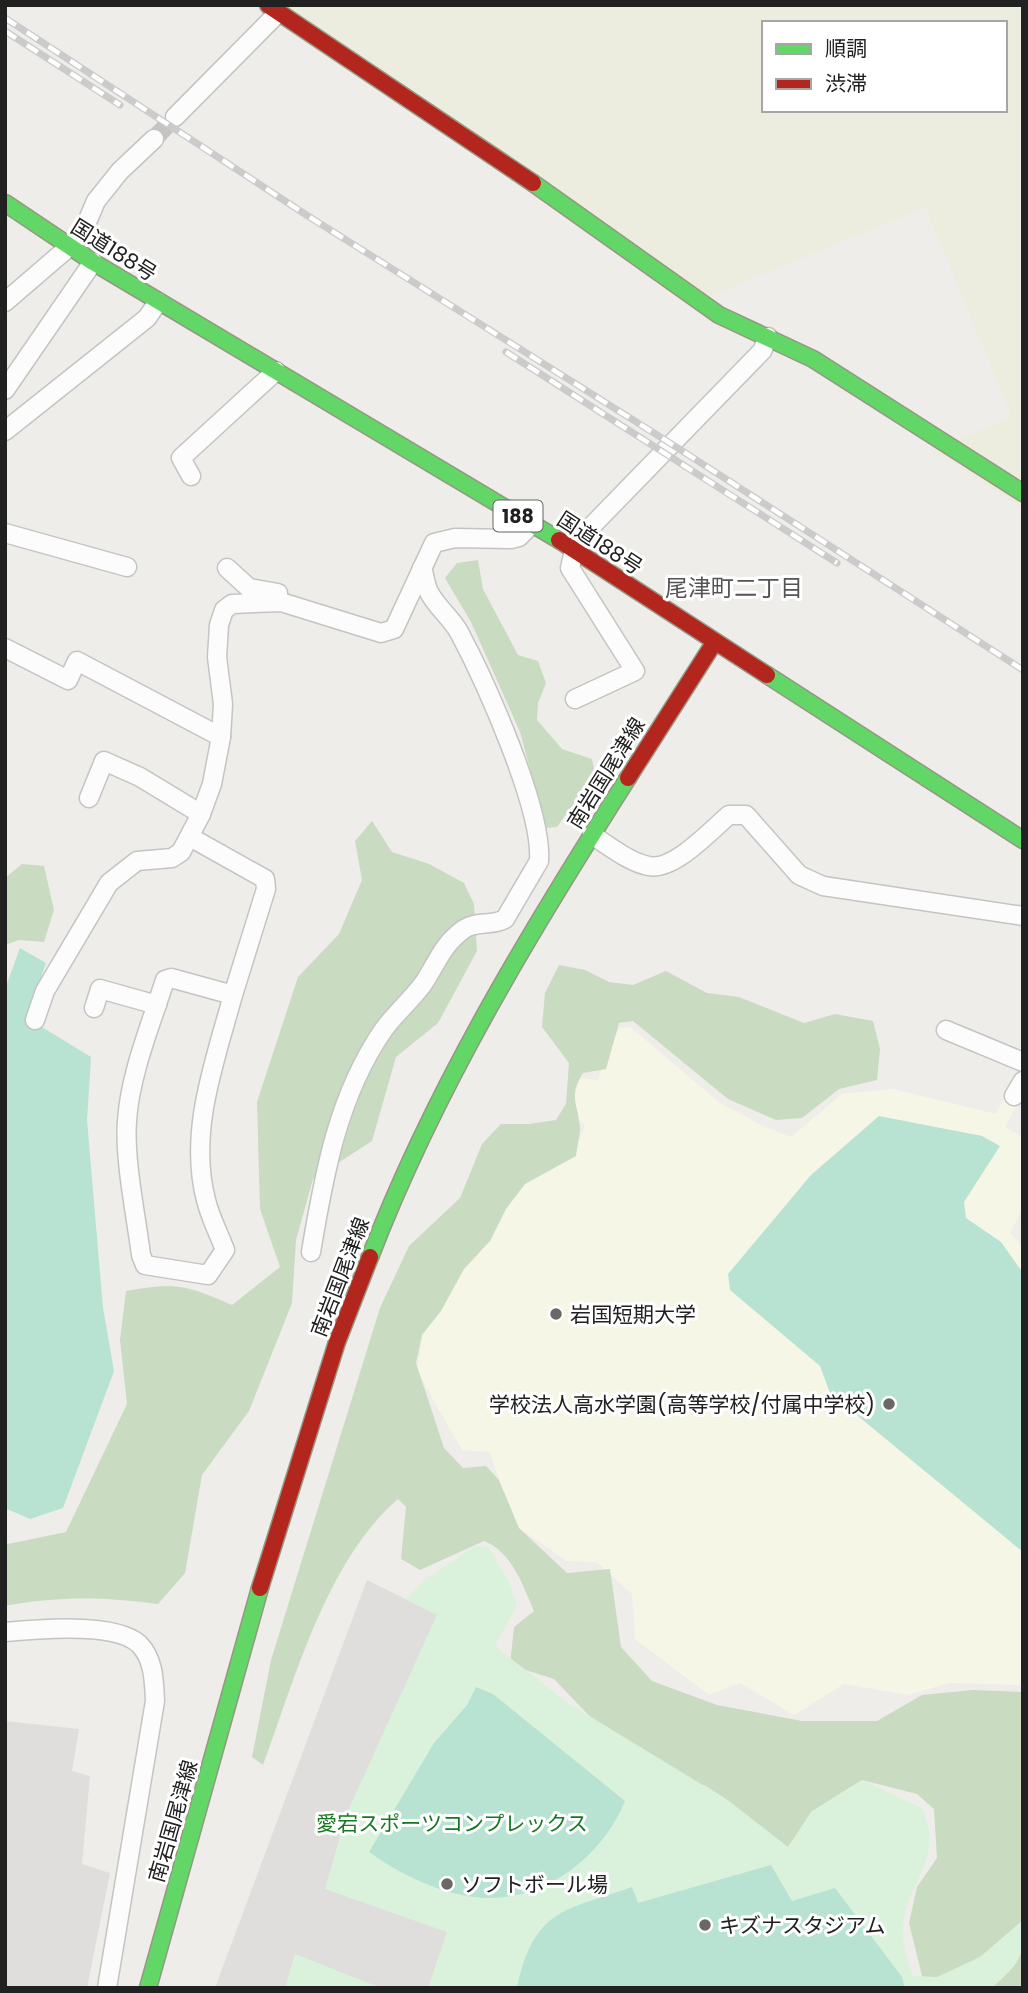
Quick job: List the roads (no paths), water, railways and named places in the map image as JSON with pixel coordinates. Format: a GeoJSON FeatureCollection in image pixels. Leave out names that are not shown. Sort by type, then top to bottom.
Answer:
{"type":"FeatureCollection","features":[{"type":"Feature","properties":{"kind":"main road"},"geometry":{"type":"LineString","coordinates":[[273,9],[485,149],[719,315],[813,359],[1023,493]]}},
{"type":"Feature","properties":{"kind":"main road","name":"国道188号"},"geometry":{"type":"LineString","coordinates":[[5,203],[69,247],[158,302],[532,524],[1023,839]]}},
{"type":"Feature","properties":{"kind":"main road","name":"南岩国尾津線"},"geometry":{"type":"LineString","coordinates":[[148,1988],[263,1579],[337,1342],[379,1233],[426,1128],[484,1019],[592,835],[714,643]]}},
{"type":"Feature","properties":{"kind":"street"},"geometry":{"type":"LineString","coordinates":[[175,117],[273,9]]}},
{"type":"Feature","properties":{"kind":"street"},"geometry":{"type":"LineString","coordinates":[[5,302],[69,247],[84,229],[96,201],[120,171],[154,139]]}},
{"type":"Feature","properties":{"kind":"street"},"geometry":{"type":"LineString","coordinates":[[5,390],[93,262]]}},
{"type":"Feature","properties":{"kind":"street"},"geometry":{"type":"LineString","coordinates":[[5,431],[147,318],[158,302]]}},
{"type":"Feature","properties":{"kind":"street"},"geometry":{"type":"LineString","coordinates":[[575,699],[635,671],[570,568],[573,550],[583,535],[762,351],[768,337]]}},
{"type":"Feature","properties":{"kind":"street"},"geometry":{"type":"LineString","coordinates":[[191,476],[181,458],[276,372]]}},
{"type":"Feature","properties":{"kind":"street"},"geometry":{"type":"LineString","coordinates":[[35,1020],[45,991],[109,883],[137,861],[172,858],[181,852],[201,814],[212,784],[221,737],[223,704],[217,657],[219,625],[224,610],[232,604],[297,606],[381,634],[394,629],[434,543],[455,538],[511,539],[519,537],[532,524]]}},
{"type":"Feature","properties":{"kind":"street"},"geometry":{"type":"LineString","coordinates":[[5,533],[127,567]]}},
{"type":"Feature","properties":{"kind":"street"},"geometry":{"type":"LineString","coordinates":[[227,568],[249,588],[291,597],[297,606]]}},
{"type":"Feature","properties":{"kind":"street"},"geometry":{"type":"LineString","coordinates":[[312,1252],[320,1198],[340,1114],[370,1053],[384,1029],[423,983],[443,946],[468,926],[498,923],[505,919],[538,861],[539,851],[525,792],[506,737],[457,629],[428,592],[422,568]]}},
{"type":"Feature","properties":{"kind":"street"},"geometry":{"type":"LineString","coordinates":[[5,648],[68,680],[77,661],[221,737]]}},
{"type":"Feature","properties":{"kind":"street"},"geometry":{"type":"LineString","coordinates":[[89,798],[104,761],[140,777],[201,814]]}},
{"type":"Feature","properties":{"kind":"street"},"geometry":{"type":"LineString","coordinates":[[592,835],[642,864],[662,867],[676,860],[729,815],[738,812],[746,815],[799,875],[823,886],[1023,916]]}},
{"type":"Feature","properties":{"kind":"street"},"geometry":{"type":"LineString","coordinates":[[190,837],[265,879],[266,889],[202,1108],[200,1134],[205,1199],[225,1250],[208,1275],[145,1265],[141,1255],[126,1124],[129,1100],[157,1005],[166,980],[172,978],[233,995]]}},
{"type":"Feature","properties":{"kind":"street"},"geometry":{"type":"LineString","coordinates":[[94,1008],[100,989],[157,1005]]}},
{"type":"Feature","properties":{"kind":"street"},"geometry":{"type":"LineString","coordinates":[[946,1030],[1023,1062]]}},
{"type":"Feature","properties":{"kind":"street"},"geometry":{"type":"LineString","coordinates":[[5,1632],[89,1630],[114,1633],[138,1643],[147,1655],[154,1676],[155,1701],[107,1988]]}},
{"type":"Feature","properties":{"kind":"tunnel"},"geometry":{"type":"LineString","coordinates":[[154,139],[175,117]]}},
{"type":"Feature","properties":{"kind":"railway"},"geometry":{"type":"LineString","coordinates":[[5,18],[308,216],[673,445],[1023,670]]}},
{"type":"Feature","properties":{"kind":"railway"},"geometry":{"type":"LineString","coordinates":[[5,31],[120,105]]}},
{"type":"Feature","properties":{"kind":"railway"},"geometry":{"type":"LineString","coordinates":[[506,352],[837,563]]}},
{"type":"Feature","properties":{"kind":"place","name":"岩国短期大学"},"geometry":{"type":"Point","coordinates":[556,1314]}},
{"type":"Feature","properties":{"kind":"place","name":"学校法人高水学園(高等学校/付属中学校)"},"geometry":{"type":"Point","coordinates":[889,1404]}},
{"type":"Feature","properties":{"kind":"place","name":"ソフトボール場"},"geometry":{"type":"Point","coordinates":[447,1884]}},
{"type":"Feature","properties":{"kind":"place","name":"キズナスタジアム"},"geometry":{"type":"Point","coordinates":[705,1925]}},
{"type":"Feature","properties":{"kind":"district","name":"尾津町二丁目"},"geometry":{"type":"Point","coordinates":[734,588]}},
{"type":"Feature","properties":{"kind":"park label","name":"愛宕スポーツコンプレックス"},"geometry":{"type":"Point","coordinates":[452,1823]}}]}
